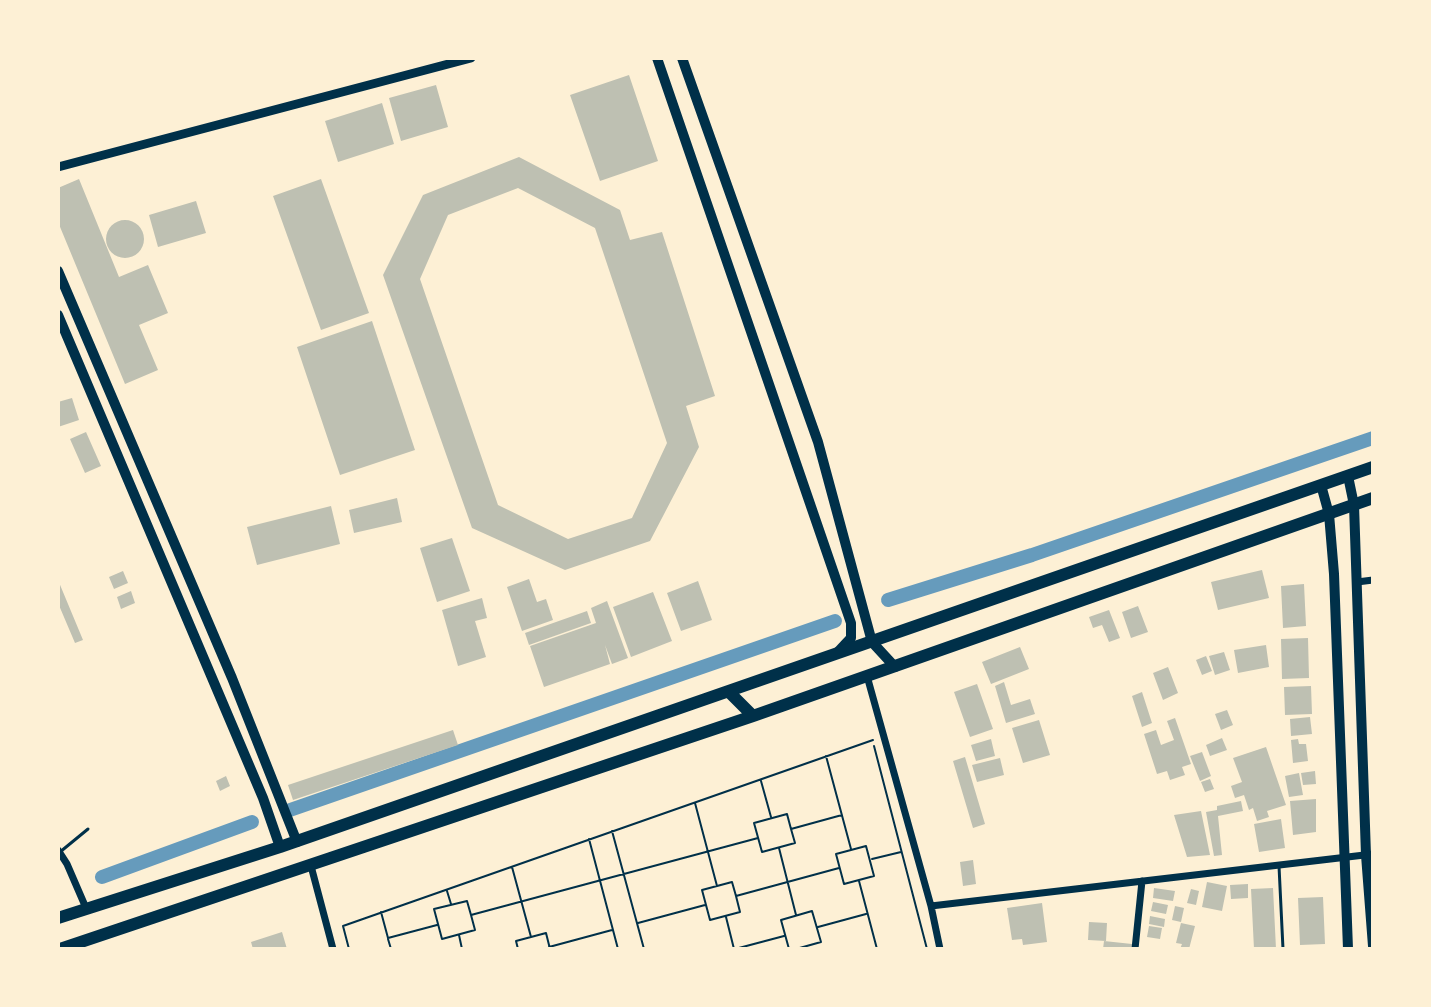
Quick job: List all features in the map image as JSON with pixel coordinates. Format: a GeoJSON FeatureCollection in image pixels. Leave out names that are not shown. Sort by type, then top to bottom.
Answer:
{"type":"FeatureCollection","features":[{"type":"Feature","properties":{"kind":"highway"},"geometry":{"type":"LineString","coordinates":[[58,918],[297,842],[1373,467]]}},
{"type":"Feature","properties":{"kind":"highway"},"geometry":{"type":"LineString","coordinates":[[63,948],[97,943],[1373,498]]}},
{"type":"Feature","properties":{"kind":"highway"},"geometry":{"type":"LineString","coordinates":[[729,692],[753,716]]}},
{"type":"Feature","properties":{"kind":"main road"},"geometry":{"type":"LineString","coordinates":[[657,58],[851,623],[851,638],[833,657]]}},
{"type":"Feature","properties":{"kind":"main road"},"geometry":{"type":"LineString","coordinates":[[682,58],[818,442],[872,642],[895,667]]}},
{"type":"Feature","properties":{"kind":"main road"},"geometry":{"type":"LineString","coordinates":[[58,271],[232,678],[297,842]]}},
{"type":"Feature","properties":{"kind":"main road"},"geometry":{"type":"LineString","coordinates":[[58,315],[263,798],[280,847]]}},
{"type":"Feature","properties":{"kind":"main road"},"geometry":{"type":"LineString","coordinates":[[1348,476],[1354,505],[1373,946]]}},
{"type":"Feature","properties":{"kind":"main road"},"geometry":{"type":"LineString","coordinates":[[1321,485],[1329,514],[1334,574],[1348,949]]}},
{"type":"Feature","properties":{"kind":"street"},"geometry":{"type":"LineString","coordinates":[[58,167],[471,58]]}},
{"type":"Feature","properties":{"kind":"street"},"geometry":{"type":"LineString","coordinates":[[1357,582],[1373,580]]}},
{"type":"Feature","properties":{"kind":"street"},"geometry":{"type":"LineString","coordinates":[[867,676],[931,906],[940,949]]}},
{"type":"Feature","properties":{"kind":"street"},"geometry":{"type":"LineString","coordinates":[[59,851],[86,908]]}},
{"type":"Feature","properties":{"kind":"street"},"geometry":{"type":"LineString","coordinates":[[931,906],[1369,854]]}},
{"type":"Feature","properties":{"kind":"street"},"geometry":{"type":"LineString","coordinates":[[311,866],[333,949]]}},
{"type":"Feature","properties":{"kind":"street"},"geometry":{"type":"LineString","coordinates":[[1135,949],[1142,881]]}},
{"type":"Feature","properties":{"kind":"lane"},"geometry":{"type":"LineString","coordinates":[[59,851],[88,829]]}},
{"type":"Feature","properties":{"kind":"lane"},"geometry":{"type":"LineString","coordinates":[[1279,866],[1283,949]]}},
{"type":"Feature","properties":{"kind":"path"},"geometry":{"type":"LineString","coordinates":[[349,949],[343,926],[873,739],[927,949]]}},
{"type":"Feature","properties":{"kind":"path"},"geometry":{"type":"LineString","coordinates":[[826,756],[851,850]]}},
{"type":"Feature","properties":{"kind":"path"},"geometry":{"type":"LineString","coordinates":[[761,779],[771,818]]}},
{"type":"Feature","properties":{"kind":"path"},"geometry":{"type":"LineString","coordinates":[[695,802],[717,886]]}},
{"type":"Feature","properties":{"kind":"path"},"geometry":{"type":"LineString","coordinates":[[787,814],[791,829],[795,843],[762,852],[754,823],[787,814]]}},
{"type":"Feature","properties":{"kind":"path"},"geometry":{"type":"LineString","coordinates":[[791,829],[842,815]]}},
{"type":"Feature","properties":{"kind":"path"},"geometry":{"type":"LineString","coordinates":[[612,831],[644,949]]}},
{"type":"Feature","properties":{"kind":"path"},"geometry":{"type":"LineString","coordinates":[[471,915],[758,838]]}},
{"type":"Feature","properties":{"kind":"path"},"geometry":{"type":"LineString","coordinates":[[589,839],[618,949]]}},
{"type":"Feature","properties":{"kind":"path"},"geometry":{"type":"LineString","coordinates":[[866,846],[874,876],[844,884],[836,854],[851,850],[866,846]]}},
{"type":"Feature","properties":{"kind":"path"},"geometry":{"type":"LineString","coordinates":[[779,848],[797,916]]}},
{"type":"Feature","properties":{"kind":"path"},"geometry":{"type":"LineString","coordinates":[[869,860],[902,852]]}},
{"type":"Feature","properties":{"kind":"path"},"geometry":{"type":"LineString","coordinates":[[512,866],[531,937]]}},
{"type":"Feature","properties":{"kind":"path"},"geometry":{"type":"LineString","coordinates":[[736,896],[839,868]]}},
{"type":"Feature","properties":{"kind":"path"},"geometry":{"type":"LineString","coordinates":[[859,880],[877,949]]}},
{"type":"Feature","properties":{"kind":"path"},"geometry":{"type":"LineString","coordinates":[[732,882],[736,896],[740,912],[710,920],[702,890],[732,882]]}},
{"type":"Feature","properties":{"kind":"path"},"geometry":{"type":"LineString","coordinates":[[447,889],[451,905]]}},
{"type":"Feature","properties":{"kind":"path"},"geometry":{"type":"LineString","coordinates":[[467,901],[471,915],[475,930],[442,939],[434,909],[467,901]]}},
{"type":"Feature","properties":{"kind":"path"},"geometry":{"type":"LineString","coordinates":[[637,923],[706,904]]}},
{"type":"Feature","properties":{"kind":"path"},"geometry":{"type":"LineString","coordinates":[[789,949],[781,920],[812,911],[821,942],[796,949]]}},
{"type":"Feature","properties":{"kind":"path"},"geometry":{"type":"LineString","coordinates":[[381,912],[391,949]]}},
{"type":"Feature","properties":{"kind":"path"},"geometry":{"type":"LineString","coordinates":[[817,927],[868,913]]}},
{"type":"Feature","properties":{"kind":"path"},"geometry":{"type":"LineString","coordinates":[[725,916],[735,949],[785,935]]}},
{"type":"Feature","properties":{"kind":"path"},"geometry":{"type":"LineString","coordinates":[[388,938],[438,924]]}},
{"type":"Feature","properties":{"kind":"path"},"geometry":{"type":"LineString","coordinates":[[518,949],[516,941],[546,933],[550,948],[613,930]]}},
{"type":"Feature","properties":{"kind":"path"},"geometry":{"type":"LineString","coordinates":[[459,935],[462,949]]}},
{"type":"Feature","properties":{"kind":"building"},"geometry":{"type":"Polygon","coordinates":[[[629,75],[658,161],[600,181],[570,95],[629,75]]]}},
{"type":"Feature","properties":{"kind":"building"},"geometry":{"type":"Polygon","coordinates":[[[436,85],[448,127],[401,141],[389,98],[436,85]]]}},
{"type":"Feature","properties":{"kind":"building"},"geometry":{"type":"Polygon","coordinates":[[[382,103],[394,144],[338,162],[325,121],[382,103]]]}},
{"type":"Feature","properties":{"kind":"building"},"geometry":{"type":"Polygon","coordinates":[[[519,157],[620,210],[630,240],[662,232],[715,396],[686,406],[699,447],[650,541],[565,570],[472,528],[383,275],[423,195],[519,157]],[[518,188],[448,215],[420,279],[498,505],[568,539],[632,518],[667,443],[595,228],[518,188]]]}},
{"type":"Feature","properties":{"kind":"building"},"geometry":{"type":"Polygon","coordinates":[[[79,179],[119,277],[148,265],[168,313],[139,325],[158,370],[125,384],[58,222],[58,188],[79,179]]]}},
{"type":"Feature","properties":{"kind":"building"},"geometry":{"type":"Polygon","coordinates":[[[321,179],[369,313],[321,330],[273,196],[321,179]]]}},
{"type":"Feature","properties":{"kind":"building"},"geometry":{"type":"Polygon","coordinates":[[[196,201],[206,233],[158,247],[149,215],[196,201]]]}},
{"type":"Feature","properties":{"kind":"building"},"geometry":{"type":"Polygon","coordinates":[[[125,220],[139,225],[144,239],[139,253],[125,258],[111,253],[106,239],[111,225],[125,220]]]}},
{"type":"Feature","properties":{"kind":"building"},"geometry":{"type":"Polygon","coordinates":[[[372,321],[415,450],[340,475],[297,347],[372,321]]]}},
{"type":"Feature","properties":{"kind":"building"},"geometry":{"type":"Polygon","coordinates":[[[72,398],[79,420],[58,427],[58,402],[72,398]]]}},
{"type":"Feature","properties":{"kind":"building"},"geometry":{"type":"Polygon","coordinates":[[[86,432],[101,466],[85,473],[70,439],[86,432]]]}},
{"type":"Feature","properties":{"kind":"building"},"geometry":{"type":"Polygon","coordinates":[[[397,498],[402,522],[354,533],[349,510],[397,498]]]}},
{"type":"Feature","properties":{"kind":"building"},"geometry":{"type":"Polygon","coordinates":[[[331,506],[340,544],[257,565],[247,527],[331,506]]]}},
{"type":"Feature","properties":{"kind":"building"},"geometry":{"type":"Polygon","coordinates":[[[452,538],[470,591],[437,602],[420,548],[452,538]]]}},
{"type":"Feature","properties":{"kind":"building"},"geometry":{"type":"Polygon","coordinates":[[[1262,570],[1269,598],[1218,610],[1211,582],[1262,570]]]}},
{"type":"Feature","properties":{"kind":"building"},"geometry":{"type":"Polygon","coordinates":[[[123,571],[128,583],[114,589],[109,577],[123,571]]]}},
{"type":"Feature","properties":{"kind":"building"},"geometry":{"type":"Polygon","coordinates":[[[529,579],[537,602],[546,599],[553,620],[522,631],[507,587],[529,579]]]}},
{"type":"Feature","properties":{"kind":"building"},"geometry":{"type":"Polygon","coordinates":[[[58,580],[83,640],[75,643],[58,603],[58,580]]]}},
{"type":"Feature","properties":{"kind":"building"},"geometry":{"type":"Polygon","coordinates":[[[698,581],[712,620],[681,631],[667,593],[698,581]]]}},
{"type":"Feature","properties":{"kind":"building"},"geometry":{"type":"Polygon","coordinates":[[[1304,584],[1306,626],[1283,628],[1281,586],[1304,584]]]}},
{"type":"Feature","properties":{"kind":"building"},"geometry":{"type":"Polygon","coordinates":[[[131,591],[135,603],[121,609],[117,597],[131,591]]]}},
{"type":"Feature","properties":{"kind":"building"},"geometry":{"type":"Polygon","coordinates":[[[653,592],[672,641],[631,657],[613,607],[653,592]]]}},
{"type":"Feature","properties":{"kind":"building"},"geometry":{"type":"Polygon","coordinates":[[[482,598],[487,618],[475,621],[486,657],[458,666],[442,610],[482,598]]]}},
{"type":"Feature","properties":{"kind":"building"},"geometry":{"type":"Polygon","coordinates":[[[607,601],[628,658],[612,664],[605,645],[610,664],[544,687],[530,646],[596,623],[591,608],[607,601]]]}},
{"type":"Feature","properties":{"kind":"building"},"geometry":{"type":"Polygon","coordinates":[[[1138,606],[1148,632],[1131,638],[1122,612],[1138,606]]]}},
{"type":"Feature","properties":{"kind":"building"},"geometry":{"type":"Polygon","coordinates":[[[1109,610],[1120,638],[1109,642],[1102,625],[1093,628],[1089,617],[1109,610]]]}},
{"type":"Feature","properties":{"kind":"building"},"geometry":{"type":"Polygon","coordinates":[[[587,611],[591,623],[529,645],[525,633],[587,611]]]}},
{"type":"Feature","properties":{"kind":"building"},"geometry":{"type":"Polygon","coordinates":[[[1308,638],[1309,678],[1282,679],[1281,639],[1308,638]]]}},
{"type":"Feature","properties":{"kind":"building"},"geometry":{"type":"Polygon","coordinates":[[[1266,645],[1269,667],[1238,673],[1234,650],[1266,645]]]}},
{"type":"Feature","properties":{"kind":"building"},"geometry":{"type":"Polygon","coordinates":[[[1020,647],[1029,669],[991,684],[982,662],[1020,647]]]}},
{"type":"Feature","properties":{"kind":"building"},"geometry":{"type":"Polygon","coordinates":[[[1224,652],[1230,670],[1215,675],[1209,656],[1224,652]]]}},
{"type":"Feature","properties":{"kind":"building"},"geometry":{"type":"Polygon","coordinates":[[[1206,656],[1212,671],[1202,675],[1196,660],[1206,656]]]}},
{"type":"Feature","properties":{"kind":"building"},"geometry":{"type":"Polygon","coordinates":[[[1168,667],[1178,693],[1163,700],[1153,673],[1168,667]]]}},
{"type":"Feature","properties":{"kind":"building"},"geometry":{"type":"Polygon","coordinates":[[[1004,682],[1011,705],[1030,699],[1035,714],[1006,723],[995,686],[1004,682]]]}},
{"type":"Feature","properties":{"kind":"building"},"geometry":{"type":"Polygon","coordinates":[[[977,684],[993,729],[970,737],[954,692],[977,684]]]}},
{"type":"Feature","properties":{"kind":"building"},"geometry":{"type":"Polygon","coordinates":[[[1311,686],[1312,714],[1285,715],[1284,687],[1311,686]]]}},
{"type":"Feature","properties":{"kind":"building"},"geometry":{"type":"Polygon","coordinates":[[[1142,692],[1152,723],[1142,727],[1132,696],[1142,692]]]}},
{"type":"Feature","properties":{"kind":"building"},"geometry":{"type":"Polygon","coordinates":[[[1227,710],[1233,725],[1221,730],[1215,714],[1227,710]]]}},
{"type":"Feature","properties":{"kind":"building"},"geometry":{"type":"Polygon","coordinates":[[[1310,717],[1312,734],[1291,736],[1290,719],[1310,717]]]}},
{"type":"Feature","properties":{"kind":"building"},"geometry":{"type":"Polygon","coordinates":[[[1175,718],[1191,764],[1182,767],[1185,775],[1170,780],[1167,771],[1157,774],[1144,734],[1156,730],[1161,745],[1174,740],[1167,721],[1175,718]]]}},
{"type":"Feature","properties":{"kind":"building"},"geometry":{"type":"Polygon","coordinates":[[[1039,720],[1050,755],[1023,763],[1012,728],[1039,720]]]}},
{"type":"Feature","properties":{"kind":"building"},"geometry":{"type":"Polygon","coordinates":[[[453,730],[458,745],[293,800],[288,785],[453,730]]]}},
{"type":"Feature","properties":{"kind":"building"},"geometry":{"type":"Polygon","coordinates":[[[1222,738],[1227,750],[1210,756],[1206,745],[1222,738]]]}},
{"type":"Feature","properties":{"kind":"building"},"geometry":{"type":"Polygon","coordinates":[[[991,739],[995,756],[976,761],[971,745],[991,739]]]}},
{"type":"Feature","properties":{"kind":"building"},"geometry":{"type":"Polygon","coordinates":[[[1298,739],[1299,744],[1306,744],[1308,761],[1293,763],[1291,740],[1298,739]]]}},
{"type":"Feature","properties":{"kind":"building"},"geometry":{"type":"Polygon","coordinates":[[[1266,747],[1286,805],[1267,811],[1269,817],[1257,821],[1244,795],[1235,798],[1231,786],[1242,782],[1233,758],[1266,747]]]}},
{"type":"Feature","properties":{"kind":"building"},"geometry":{"type":"Polygon","coordinates":[[[1202,752],[1211,776],[1200,781],[1190,756],[1202,752]]]}},
{"type":"Feature","properties":{"kind":"building"},"geometry":{"type":"Polygon","coordinates":[[[965,757],[985,824],[973,828],[953,761],[965,757]]]}},
{"type":"Feature","properties":{"kind":"building"},"geometry":{"type":"Polygon","coordinates":[[[1000,758],[1004,775],[977,782],[972,765],[1000,758]]]}},
{"type":"Feature","properties":{"kind":"building"},"geometry":{"type":"Polygon","coordinates":[[[1315,771],[1316,784],[1303,785],[1301,773],[1315,771]]]}},
{"type":"Feature","properties":{"kind":"building"},"geometry":{"type":"Polygon","coordinates":[[[1299,773],[1303,795],[1289,797],[1285,776],[1299,773]]]}},
{"type":"Feature","properties":{"kind":"building"},"geometry":{"type":"Polygon","coordinates":[[[226,776],[230,786],[220,791],[216,781],[226,776]]]}},
{"type":"Feature","properties":{"kind":"building"},"geometry":{"type":"Polygon","coordinates":[[[1210,779],[1214,789],[1205,792],[1201,782],[1210,779]]]}},
{"type":"Feature","properties":{"kind":"building"},"geometry":{"type":"Polygon","coordinates":[[[1316,799],[1316,832],[1293,835],[1290,801],[1316,799]]]}},
{"type":"Feature","properties":{"kind":"building"},"geometry":{"type":"Polygon","coordinates":[[[1241,801],[1243,811],[1218,816],[1222,855],[1214,856],[1206,812],[1217,810],[1217,806],[1241,801]]]}},
{"type":"Feature","properties":{"kind":"building"},"geometry":{"type":"Polygon","coordinates":[[[1201,811],[1210,855],[1187,857],[1174,815],[1201,811]]]}},
{"type":"Feature","properties":{"kind":"building"},"geometry":{"type":"Polygon","coordinates":[[[1281,819],[1285,848],[1259,852],[1254,824],[1281,819]]]}},
{"type":"Feature","properties":{"kind":"building"},"geometry":{"type":"Polygon","coordinates":[[[973,860],[976,884],[963,886],[960,862],[973,860]]]}},
{"type":"Feature","properties":{"kind":"building"},"geometry":{"type":"Polygon","coordinates":[[[1207,882],[1227,886],[1222,911],[1202,907],[1207,882]]]}},
{"type":"Feature","properties":{"kind":"building"},"geometry":{"type":"Polygon","coordinates":[[[1248,884],[1248,898],[1231,899],[1230,885],[1248,884]]]}},
{"type":"Feature","properties":{"kind":"building"},"geometry":{"type":"Polygon","coordinates":[[[1154,888],[1175,891],[1173,901],[1153,898],[1154,888]]]}},
{"type":"Feature","properties":{"kind":"building"},"geometry":{"type":"Polygon","coordinates":[[[1273,888],[1276,949],[1254,949],[1251,889],[1273,888]]]}},
{"type":"Feature","properties":{"kind":"building"},"geometry":{"type":"Polygon","coordinates":[[[1191,889],[1199,891],[1196,905],[1187,903],[1191,889]]]}},
{"type":"Feature","properties":{"kind":"building"},"geometry":{"type":"Polygon","coordinates":[[[1323,897],[1325,944],[1300,945],[1298,898],[1323,897]]]}},
{"type":"Feature","properties":{"kind":"building"},"geometry":{"type":"Polygon","coordinates":[[[1153,902],[1168,905],[1166,914],[1151,911],[1153,902]]]}},
{"type":"Feature","properties":{"kind":"building"},"geometry":{"type":"Polygon","coordinates":[[[1042,903],[1047,942],[1023,945],[1022,939],[1012,940],[1007,908],[1042,903]]]}},
{"type":"Feature","properties":{"kind":"building"},"geometry":{"type":"Polygon","coordinates":[[[1175,906],[1184,908],[1181,922],[1172,920],[1175,906]]]}},
{"type":"Feature","properties":{"kind":"building"},"geometry":{"type":"Polygon","coordinates":[[[1150,916],[1165,919],[1164,927],[1149,924],[1150,916]]]}},
{"type":"Feature","properties":{"kind":"building"},"geometry":{"type":"Polygon","coordinates":[[[1089,922],[1107,923],[1106,941],[1088,940],[1089,922]]]}},
{"type":"Feature","properties":{"kind":"building"},"geometry":{"type":"Polygon","coordinates":[[[1181,923],[1195,926],[1189,949],[1180,949],[1182,944],[1176,943],[1181,923]]]}},
{"type":"Feature","properties":{"kind":"building"},"geometry":{"type":"Polygon","coordinates":[[[1149,926],[1162,928],[1160,939],[1147,937],[1149,926]]]}},
{"type":"Feature","properties":{"kind":"building"},"geometry":{"type":"Polygon","coordinates":[[[282,932],[287,949],[253,949],[251,942],[282,932]]]}},
{"type":"Feature","properties":{"kind":"building"},"geometry":{"type":"Polygon","coordinates":[[[1104,941],[1132,944],[1132,949],[1103,949],[1104,941]]]}},
{"type":"Feature","properties":{"kind":"waterway"},"geometry":{"type":"LineString","coordinates":[[888,600],[1032,555],[1373,438]]}},
{"type":"Feature","properties":{"kind":"waterway"},"geometry":{"type":"LineString","coordinates":[[290,810],[835,621]]}},
{"type":"Feature","properties":{"kind":"waterway"},"geometry":{"type":"LineString","coordinates":[[102,877],[252,822]]}}]}
